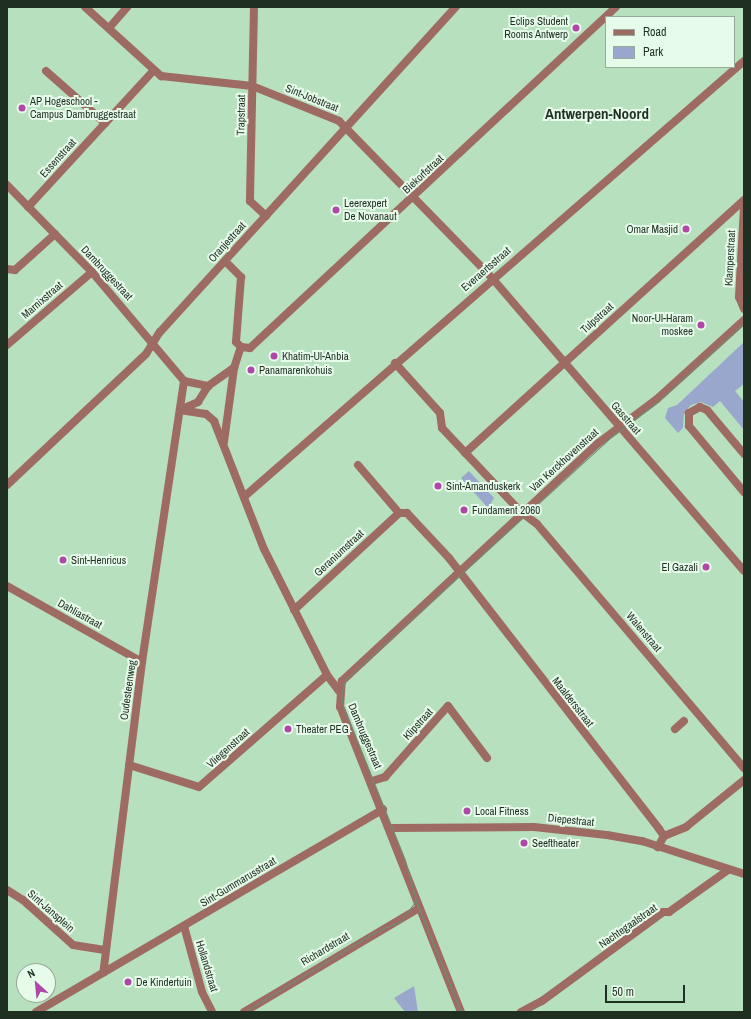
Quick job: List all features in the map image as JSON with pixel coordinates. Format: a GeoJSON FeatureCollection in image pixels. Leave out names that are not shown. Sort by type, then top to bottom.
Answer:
{"type":"FeatureCollection","features":[{"type":"Feature","properties":{"kind":"street","name":"Sint-Jobstraat"},"geometry":{"type":"LineString","coordinates":[[86,7],[161,76],[252,86],[339,121],[492,278]]}},
{"type":"Feature","properties":{"kind":"street"},"geometry":{"type":"LineString","coordinates":[[109,28],[128,7]]}},
{"type":"Feature","properties":{"kind":"street","name":"Trapstraat"},"geometry":{"type":"LineString","coordinates":[[254,7],[250,201],[266,216]]}},
{"type":"Feature","properties":{"kind":"street","name":"Oranjestraat"},"geometry":{"type":"LineString","coordinates":[[7,485],[154,342],[225,261],[456,7]]}},
{"type":"Feature","properties":{"kind":"street","name":"Biekorfstraat"},"geometry":{"type":"LineString","coordinates":[[606,16],[616,7]]}},
{"type":"Feature","properties":{"kind":"street","name":"Biekorfstraat"},"geometry":{"type":"LineString","coordinates":[[241,347],[253,346],[605,17]]}},
{"type":"Feature","properties":{"kind":"street","name":"Everaertsstraat"},"geometry":{"type":"LineString","coordinates":[[245,496],[492,278],[744,61]]}},
{"type":"Feature","properties":{"kind":"street","name":"Essenstraat"},"geometry":{"type":"LineString","coordinates":[[28,207],[154,70]]}},
{"type":"Feature","properties":{"kind":"street"},"geometry":{"type":"LineString","coordinates":[[46,71],[104,123]]}},
{"type":"Feature","properties":{"kind":"street","name":"Dambruggestraat"},"geometry":{"type":"LineString","coordinates":[[7,185],[92,272],[154,342],[184,381]]}},
{"type":"Feature","properties":{"kind":"street","name":"Tulpstraat"},"geometry":{"type":"LineString","coordinates":[[465,453],[744,200]]}},
{"type":"Feature","properties":{"kind":"street","name":"Klamperstraat"},"geometry":{"type":"LineString","coordinates":[[744,207],[739,297],[744,309]]}},
{"type":"Feature","properties":{"kind":"street"},"geometry":{"type":"LineString","coordinates":[[7,269],[16,270],[55,234]]}},
{"type":"Feature","properties":{"kind":"street"},"geometry":{"type":"LineString","coordinates":[[224,442],[234,368],[241,347],[235,338],[241,277],[225,261]]}},
{"type":"Feature","properties":{"kind":"street","name":"Marnixstraat"},"geometry":{"type":"LineString","coordinates":[[7,345],[92,272]]}},
{"type":"Feature","properties":{"kind":"street","name":"Gasstraat"},"geometry":{"type":"LineString","coordinates":[[492,278],[744,571]]}},
{"type":"Feature","properties":{"kind":"street","name":"Van Kerckhovenstraat"},"geometry":{"type":"LineString","coordinates":[[339,691],[344,678],[523,513],[620,427],[657,399],[744,320]]}},
{"type":"Feature","properties":{"kind":"street","name":"Walenstraat"},"geometry":{"type":"LineString","coordinates":[[395,363],[440,413],[442,428],[523,513],[537,524],[690,716],[744,768]]}},
{"type":"Feature","properties":{"kind":"street"},"geometry":{"type":"LineString","coordinates":[[180,410],[198,402],[208,386],[234,368]]}},
{"type":"Feature","properties":{"kind":"street"},"geometry":{"type":"LineString","coordinates":[[180,410],[184,381],[208,386]]}},
{"type":"Feature","properties":{"kind":"street"},"geometry":{"type":"LineString","coordinates":[[744,454],[707,410],[700,407],[689,413],[689,426],[744,492]]}},
{"type":"Feature","properties":{"kind":"street","name":"Dambruggestraat"},"geometry":{"type":"LineString","coordinates":[[180,410],[211,416],[224,442],[264,549],[327,675],[339,691],[340,707],[372,781],[461,1012]]}},
{"type":"Feature","properties":{"kind":"street","name":"Oudesteenweg"},"geometry":{"type":"LineString","coordinates":[[103,973],[142,662],[180,410]]}},
{"type":"Feature","properties":{"kind":"street","name":"Maaldersstraat"},"geometry":{"type":"LineString","coordinates":[[358,465],[399,513],[407,513],[458,573],[664,836]]}},
{"type":"Feature","properties":{"kind":"street","name":"Geraniumstraat"},"geometry":{"type":"LineString","coordinates":[[294,610],[399,513]]}},
{"type":"Feature","properties":{"kind":"street","name":"Dahliastraat"},"geometry":{"type":"LineString","coordinates":[[7,586],[142,662]]}},
{"type":"Feature","properties":{"kind":"street","name":"Vliegenstraat"},"geometry":{"type":"LineString","coordinates":[[129,765],[199,787],[327,675]]}},
{"type":"Feature","properties":{"kind":"street","name":"Klipstraat"},"geometry":{"type":"LineString","coordinates":[[372,781],[385,776],[448,706],[487,758]]}},
{"type":"Feature","properties":{"kind":"street"},"geometry":{"type":"LineString","coordinates":[[675,729],[690,716]]}},
{"type":"Feature","properties":{"kind":"street"},"geometry":{"type":"LineString","coordinates":[[658,847],[664,836],[686,827],[744,780]]}},
{"type":"Feature","properties":{"kind":"street","name":"Sint-Gummarusstraat"},"geometry":{"type":"LineString","coordinates":[[103,973],[383,809]]}},
{"type":"Feature","properties":{"kind":"street","name":"Diepestraat"},"geometry":{"type":"LineString","coordinates":[[390,828],[534,827],[607,835],[658,847],[744,874]]}},
{"type":"Feature","properties":{"kind":"street","name":"Nachtegaalstraat"},"geometry":{"type":"LineString","coordinates":[[521,1012],[542,1001],[651,921],[728,870]]}},
{"type":"Feature","properties":{"kind":"street","name":"Sint-Jansplein"},"geometry":{"type":"LineString","coordinates":[[7,890],[23,900],[74,945],[105,950]]}},
{"type":"Feature","properties":{"kind":"street","name":"Richardstraat"},"geometry":{"type":"LineString","coordinates":[[244,1012],[420,908]]}},
{"type":"Feature","properties":{"kind":"street","name":"Hollandstraat"},"geometry":{"type":"LineString","coordinates":[[184,926],[202,992],[212,1012]]}},
{"type":"Feature","properties":{"kind":"street"},"geometry":{"type":"LineString","coordinates":[[36,1012],[103,973]]}},
{"type":"Feature","properties":{"kind":"green space"},"geometry":{"type":"Polygon","coordinates":[[[744,342],[744,384],[735,391],[744,402],[744,430],[720,401],[713,407],[701,402],[691,405],[684,413],[683,428],[678,433],[665,418],[668,408],[677,405],[744,342]]]}},
{"type":"Feature","properties":{"kind":"green space"},"geometry":{"type":"Polygon","coordinates":[[[469,471],[494,498],[488,508],[461,478],[469,471]]]}},
{"type":"Feature","properties":{"kind":"green space"},"geometry":{"type":"Polygon","coordinates":[[[414,986],[418,1012],[405,1012],[394,998],[414,986]]]}},
{"type":"Feature","properties":{"kind":"tram line"},"geometry":{"type":"LineString","coordinates":[[244,1012],[375,932],[401,921],[416,900],[405,860],[343,706],[341,694],[346,679],[611,437],[655,404],[744,323]]}},
{"type":"Feature","properties":{"kind":"tram line"},"geometry":{"type":"LineString","coordinates":[[415,899],[461,1012]]}},
{"type":"Feature","properties":{"kind":"place","name":"Eclips Student Rooms Antwerp"},"geometry":{"type":"Point","coordinates":[576,28]}},
{"type":"Feature","properties":{"kind":"place","name":"AP Hogeschool - Campus Dambruggestraat"},"geometry":{"type":"Point","coordinates":[22,108]}},
{"type":"Feature","properties":{"kind":"place","name":"Leerexpert De Novanaut"},"geometry":{"type":"Point","coordinates":[336,210]}},
{"type":"Feature","properties":{"kind":"place","name":"Omar Masjid"},"geometry":{"type":"Point","coordinates":[686,229]}},
{"type":"Feature","properties":{"kind":"place","name":"Noor-Ul-Haram moskee"},"geometry":{"type":"Point","coordinates":[701,325]}},
{"type":"Feature","properties":{"kind":"place","name":"Khatim-Ul-Anbia"},"geometry":{"type":"Point","coordinates":[274,356]}},
{"type":"Feature","properties":{"kind":"place","name":"Panamarenkohuis"},"geometry":{"type":"Point","coordinates":[251,370]}},
{"type":"Feature","properties":{"kind":"place","name":"Sint-Amanduskerk"},"geometry":{"type":"Point","coordinates":[438,486]}},
{"type":"Feature","properties":{"kind":"place","name":"Fundament 2060"},"geometry":{"type":"Point","coordinates":[464,510]}},
{"type":"Feature","properties":{"kind":"place","name":"Sint-Henricus"},"geometry":{"type":"Point","coordinates":[63,560]}},
{"type":"Feature","properties":{"kind":"place","name":"El Gazali"},"geometry":{"type":"Point","coordinates":[706,567]}},
{"type":"Feature","properties":{"kind":"place","name":"Theater PEG"},"geometry":{"type":"Point","coordinates":[288,729]}},
{"type":"Feature","properties":{"kind":"place","name":"Local Fitness"},"geometry":{"type":"Point","coordinates":[467,811]}},
{"type":"Feature","properties":{"kind":"place","name":"Seeftheater"},"geometry":{"type":"Point","coordinates":[524,843]}},
{"type":"Feature","properties":{"kind":"place","name":"De Kindertuin"},"geometry":{"type":"Point","coordinates":[128,982]}},
{"type":"Feature","properties":{"kind":"district","name":"Antwerpen-Noord"},"geometry":{"type":"Point","coordinates":[597,114]}}]}
